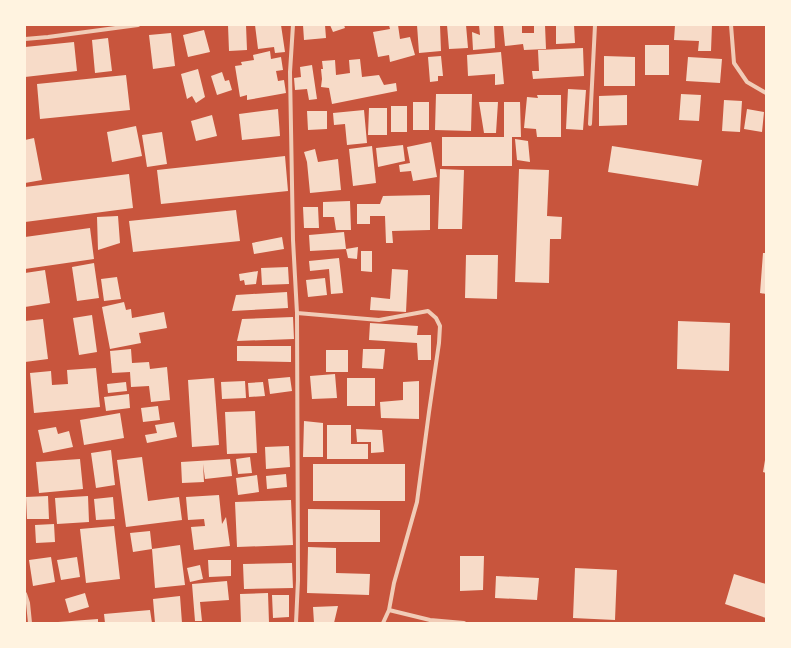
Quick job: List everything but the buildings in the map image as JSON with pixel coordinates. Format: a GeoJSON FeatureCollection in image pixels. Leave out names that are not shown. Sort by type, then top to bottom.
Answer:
{"type":"FeatureCollection","features":[{"type":"Feature","properties":{"kind":"street"},"geometry":{"type":"LineString","coordinates":[[25,39],[55,37],[138,25]]}},
{"type":"Feature","properties":{"kind":"street"},"geometry":{"type":"LineString","coordinates":[[293,25],[290,72],[293,240],[297,313],[298,580],[296,623]]}},
{"type":"Feature","properties":{"kind":"street"},"geometry":{"type":"LineString","coordinates":[[590,124],[595,25]]}},
{"type":"Feature","properties":{"kind":"street"},"geometry":{"type":"LineString","coordinates":[[731,25],[734,63],[747,82],[766,93]]}},
{"type":"Feature","properties":{"kind":"street"},"geometry":{"type":"LineString","coordinates":[[297,313],[379,320],[428,310],[436,318],[440,326],[439,343],[428,412],[417,502],[394,583],[389,610],[383,623]]}},
{"type":"Feature","properties":{"kind":"street"},"geometry":{"type":"LineString","coordinates":[[25,594],[28,603],[30,623]]}},
{"type":"Feature","properties":{"kind":"street"},"geometry":{"type":"LineString","coordinates":[[389,610],[430,620],[464,623]]}}]}
